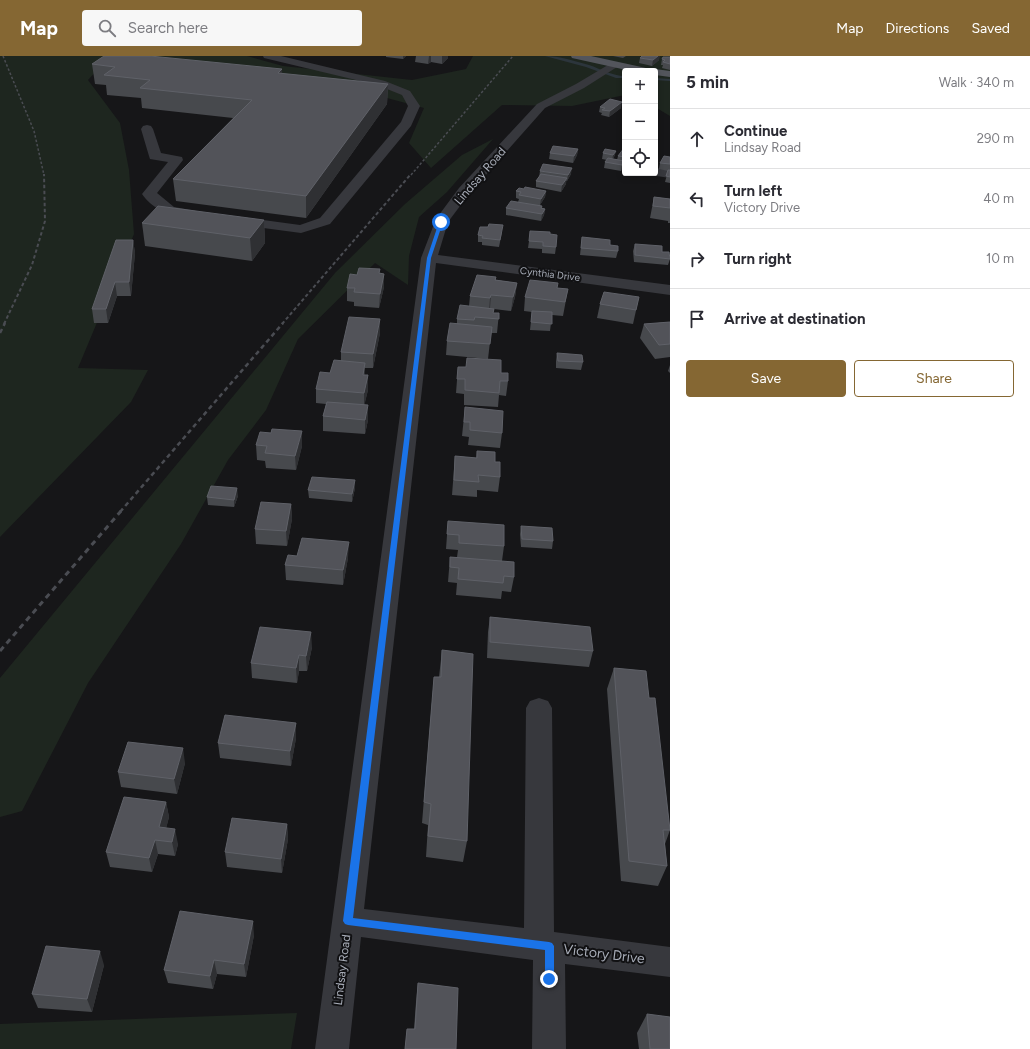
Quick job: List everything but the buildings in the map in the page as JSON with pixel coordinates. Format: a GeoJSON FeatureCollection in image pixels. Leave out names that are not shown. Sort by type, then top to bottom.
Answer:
{"type":"FeatureCollection","features":[{"type":"Feature","properties":{"kind":"main road"},"geometry":{"type":"LineString","coordinates":[[576,56],[610,66],[624,68]]}},
{"type":"Feature","properties":{"kind":"main road"},"geometry":{"type":"LineString","coordinates":[[658,72],[670,74]]}},
{"type":"Feature","properties":{"kind":"street"},"geometry":{"type":"LineString","coordinates":[[224,218],[301,229],[325,220],[407,123],[414,106],[406,93],[381,83],[268,56]]}},
{"type":"Feature","properties":{"kind":"street","name":"Lindsay Road"},"geometry":{"type":"LineString","coordinates":[[332,1049],[429,258],[441,222],[464,191],[542,106],[580,86],[610,66]]}},
{"type":"Feature","properties":{"kind":"street"},"geometry":{"type":"LineString","coordinates":[[147,129],[155,156],[177,160],[150,194],[170,211],[200,215]]}},
{"type":"Feature","properties":{"kind":"street"},"geometry":{"type":"LineString","coordinates":[[658,172],[670,174]]}},
{"type":"Feature","properties":{"kind":"street","name":"Cynthia Drive"},"geometry":{"type":"LineString","coordinates":[[429,258],[670,290]]}},
{"type":"Feature","properties":{"kind":"street"},"geometry":{"type":"LineString","coordinates":[[539,708],[544,946],[549,1049]]}},
{"type":"Feature","properties":{"kind":"street","name":"Victory Drive"},"geometry":{"type":"LineString","coordinates":[[348,921],[670,962]]}},
{"type":"Feature","properties":{"kind":"shaded area"},"geometry":{"type":"Polygon","coordinates":[[[0,56],[247,56],[283,66],[412,80],[466,69],[473,56],[670,56],[670,116],[658,109],[658,68],[622,68],[622,96],[572,106],[502,105],[431,168],[409,143],[424,108],[387,98],[101,66],[88,80],[120,123],[129,170],[134,234],[78,368],[148,370],[131,402],[0,537],[0,56]]]}},
{"type":"Feature","properties":{"kind":"shaded area"},"geometry":{"type":"Polygon","coordinates":[[[493,139],[447,192],[419,217],[409,256],[408,285],[375,263],[298,339],[266,410],[228,460],[181,544],[88,683],[22,811],[0,817],[0,678],[335,273],[405,204],[462,155],[493,139]]]}},
{"type":"Feature","properties":{"kind":"shaded area"},"geometry":{"type":"Polygon","coordinates":[[[297,1013],[291,1049],[0,1049],[0,1024],[297,1013]]]}},
{"type":"Feature","properties":{"kind":"waterway"},"geometry":{"type":"LineString","coordinates":[[547,56],[587,66],[617,77],[622,77]]}},
{"type":"Feature","properties":{"kind":"waterway"},"geometry":{"type":"LineString","coordinates":[[658,79],[670,80]]}},
{"type":"Feature","properties":{"kind":"railway"},"geometry":{"type":"LineString","coordinates":[[3,56],[34,131],[44,175]]}},
{"type":"Feature","properties":{"kind":"railway"},"geometry":{"type":"LineString","coordinates":[[411,175],[513,56]]}},
{"type":"Feature","properties":{"kind":"railway"},"geometry":{"type":"LineString","coordinates":[[4,324],[32,265],[45,221],[44,174]]}},
{"type":"Feature","properties":{"kind":"railway"},"geometry":{"type":"LineString","coordinates":[[282,324],[411,174]]}},
{"type":"Feature","properties":{"kind":"railway"},"geometry":{"type":"LineString","coordinates":[[0,333],[5,323]]}},
{"type":"Feature","properties":{"kind":"railway"},"geometry":{"type":"LineString","coordinates":[[120,512],[283,323]]}},
{"type":"Feature","properties":{"kind":"railway"},"geometry":{"type":"LineString","coordinates":[[0,651],[121,511]]}},
{"type":"Feature","properties":{"kind":"route"},"geometry":{"type":"LineString","coordinates":[[441,222],[429,258],[388,606],[348,921],[549,946],[549,979]]}}]}
